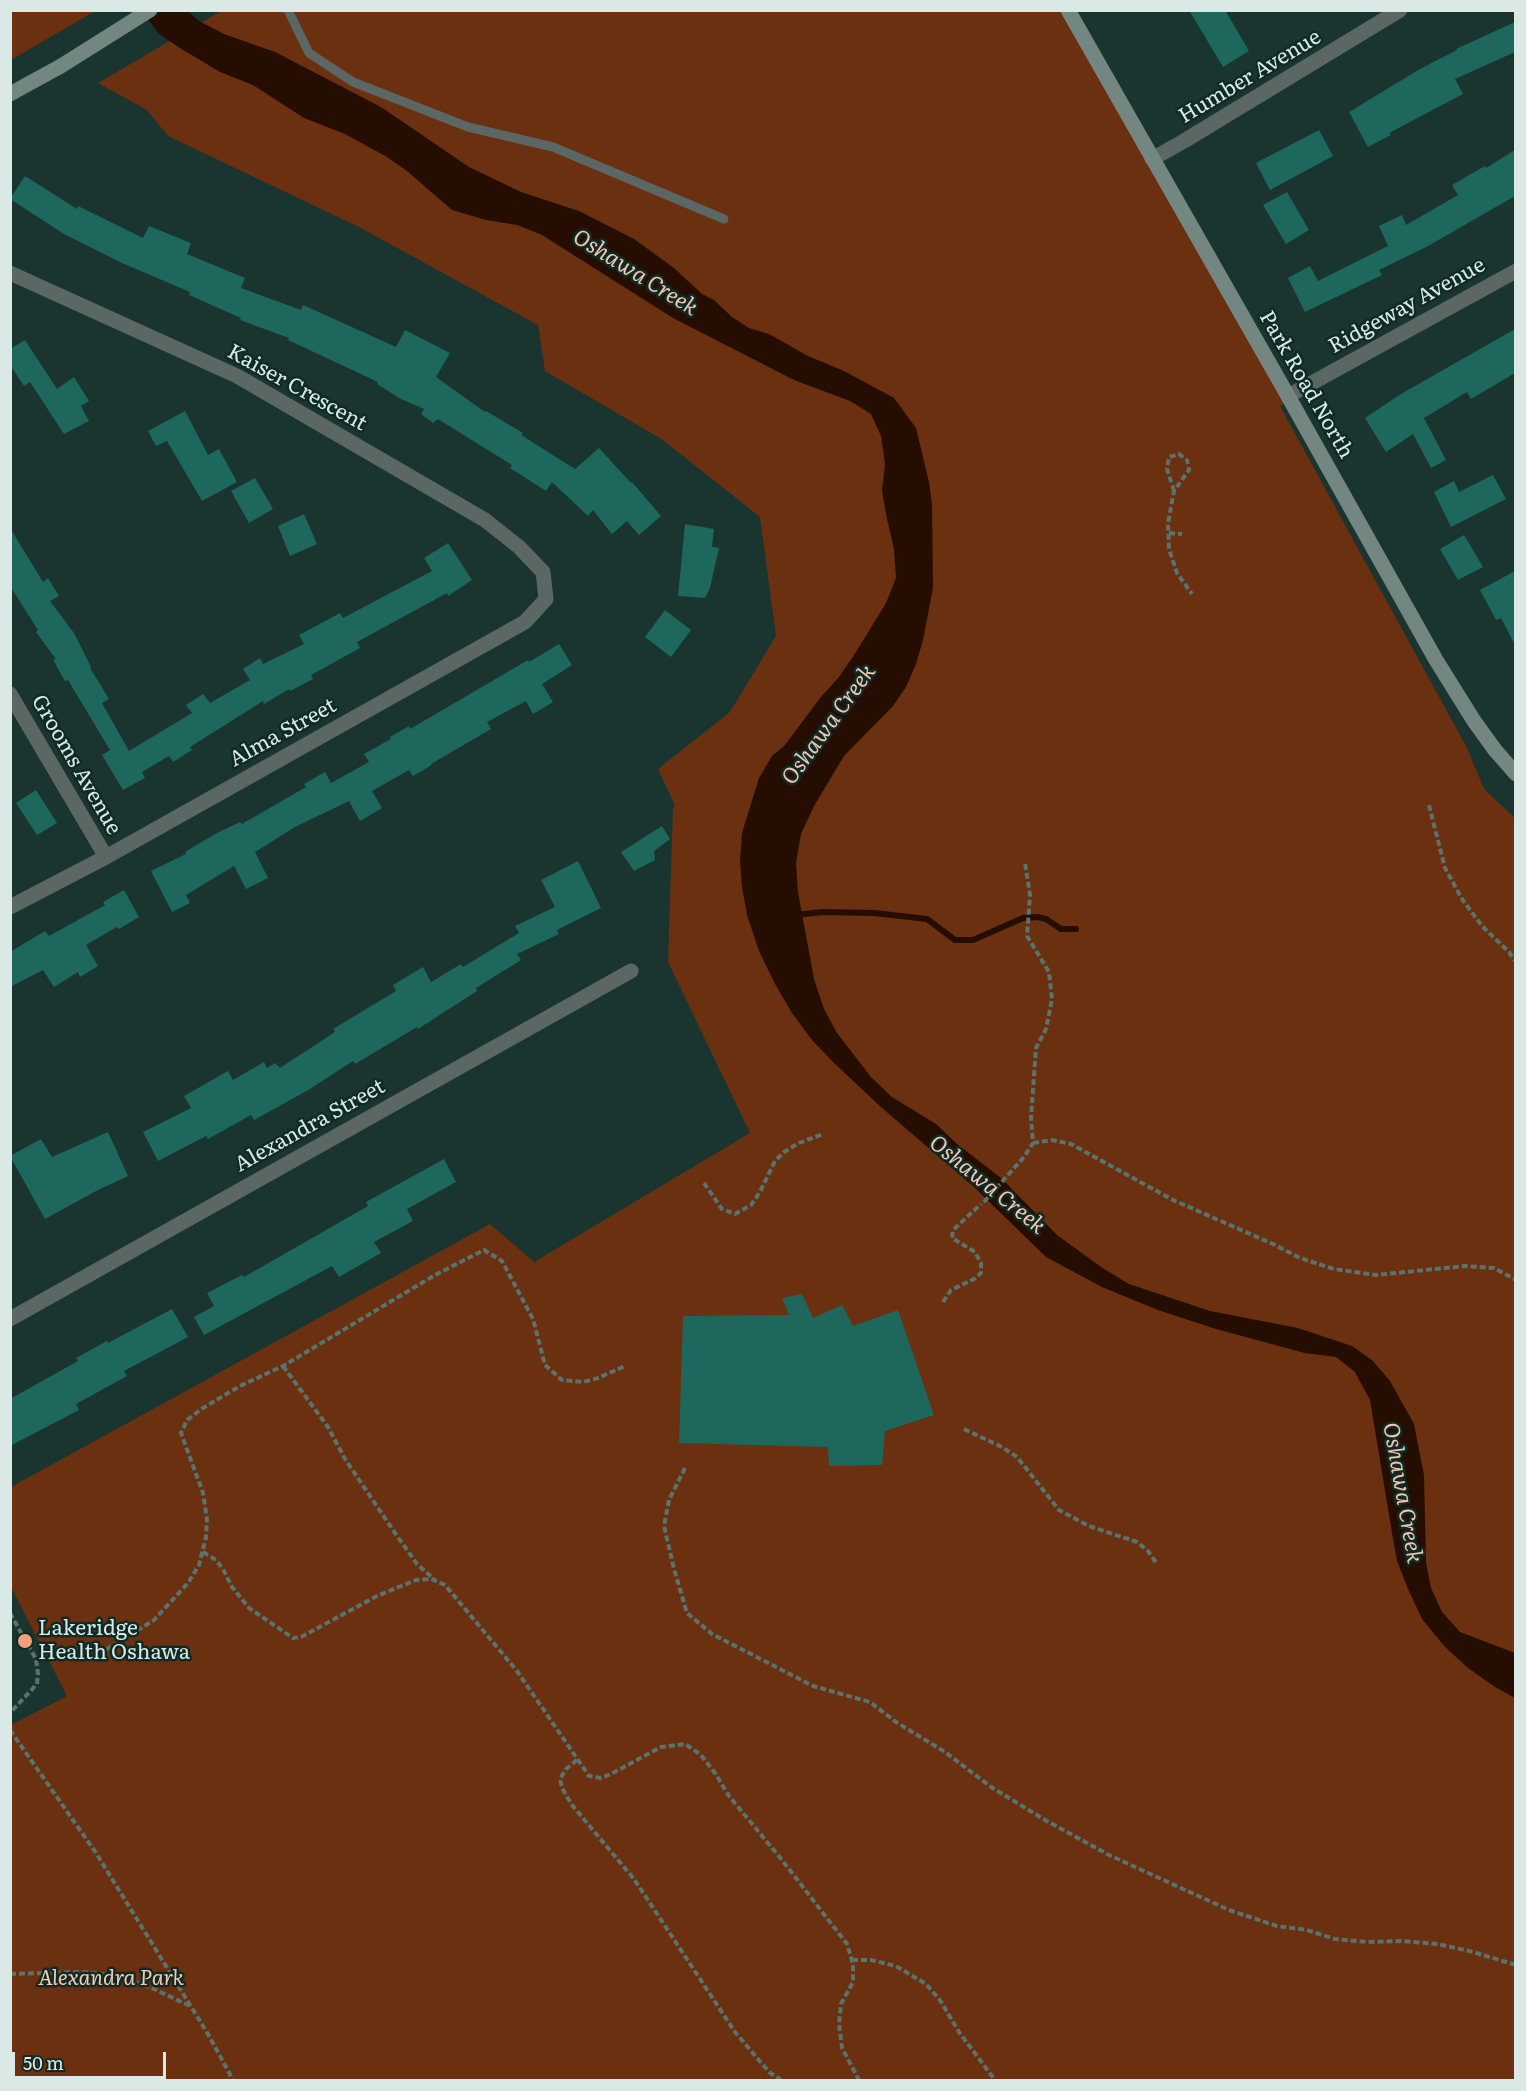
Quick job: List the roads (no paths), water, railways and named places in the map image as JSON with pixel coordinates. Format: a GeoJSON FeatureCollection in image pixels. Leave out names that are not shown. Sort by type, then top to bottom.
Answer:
{"type":"FeatureCollection","features":[{"type":"Feature","properties":{"kind":"main road"},"geometry":{"type":"LineString","coordinates":[[10,94],[61,66],[150,10]]}},
{"type":"Feature","properties":{"kind":"main road","name":"Park Road North"},"geometry":{"type":"LineString","coordinates":[[1068,10],[1436,660],[1474,721],[1515,774]]}},
{"type":"Feature","properties":{"kind":"street","name":"Humber Avenue"},"geometry":{"type":"LineString","coordinates":[[1152,159],[1400,10]]}},
{"type":"Feature","properties":{"kind":"street","name":"Ridgeway Avenue"},"geometry":{"type":"LineString","coordinates":[[1288,396],[1515,271]]}},
{"type":"Feature","properties":{"kind":"street","name":"Kaiser Crescent"},"geometry":{"type":"LineString","coordinates":[[10,273],[237,376],[485,520],[519,547],[543,572]]}},
{"type":"Feature","properties":{"kind":"street","name":"Alma Street"},"geometry":{"type":"LineString","coordinates":[[10,907],[106,857],[525,622],[546,599],[543,572]]}},
{"type":"Feature","properties":{"kind":"street","name":"Grooms Avenue"},"geometry":{"type":"LineString","coordinates":[[10,694],[106,857]]}},
{"type":"Feature","properties":{"kind":"street","name":"Alexandra Street"},"geometry":{"type":"LineString","coordinates":[[10,1318],[631,971]]}},
{"type":"Feature","properties":{"kind":"lane"},"geometry":{"type":"LineString","coordinates":[[288,10],[309,53],[353,82],[468,127],[553,147],[724,219]]}},
{"type":"Feature","properties":{"kind":"water","name":"Oshawa Creek"},"geometry":{"type":"Polygon","coordinates":[[[142,11],[188,11],[199,21],[224,34],[275,52],[381,107],[469,167],[521,192],[579,211],[634,239],[674,268],[702,294],[714,300],[732,317],[749,328],[769,334],[808,356],[844,371],[894,398],[916,428],[929,482],[932,504],[933,588],[923,640],[906,687],[893,706],[844,756],[814,806],[801,834],[796,863],[798,892],[814,979],[824,1009],[837,1033],[871,1077],[892,1097],[936,1124],[957,1144],[1001,1178],[1057,1235],[1104,1269],[1129,1284],[1210,1311],[1298,1328],[1352,1346],[1373,1361],[1390,1381],[1414,1424],[1424,1475],[1426,1563],[1431,1588],[1442,1612],[1460,1632],[1515,1653],[1515,1698],[1468,1668],[1444,1646],[1422,1619],[1397,1561],[1370,1400],[1355,1372],[1336,1357],[1305,1353],[1216,1329],[1158,1310],[1102,1287],[1046,1257],[974,1187],[882,1108],[833,1062],[812,1040],[792,1013],[775,984],[759,951],[747,915],[740,861],[742,833],[759,778],[772,756],[785,745],[820,698],[839,677],[886,603],[896,578],[894,549],[882,491],[885,464],[881,436],[871,414],[850,401],[794,380],[673,318],[542,235],[517,225],[486,220],[452,210],[387,157],[345,134],[304,118],[253,85],[220,72],[180,48],[159,34],[142,11]]]}},
{"type":"Feature","properties":{"kind":"waterway"},"geometry":{"type":"LineString","coordinates":[[796,915],[822,912],[874,913],[927,919],[955,940],[973,940],[1023,918],[1037,917],[1046,919],[1061,929],[1076,929]]}},
{"type":"Feature","properties":{"kind":"place","name":"Lakeridge Health Oshawa"},"geometry":{"type":"Point","coordinates":[25,1641]}},
{"type":"Feature","properties":{"kind":"park label","name":"Alexandra Park"},"geometry":{"type":"Point","coordinates":[111,1979]}}]}
